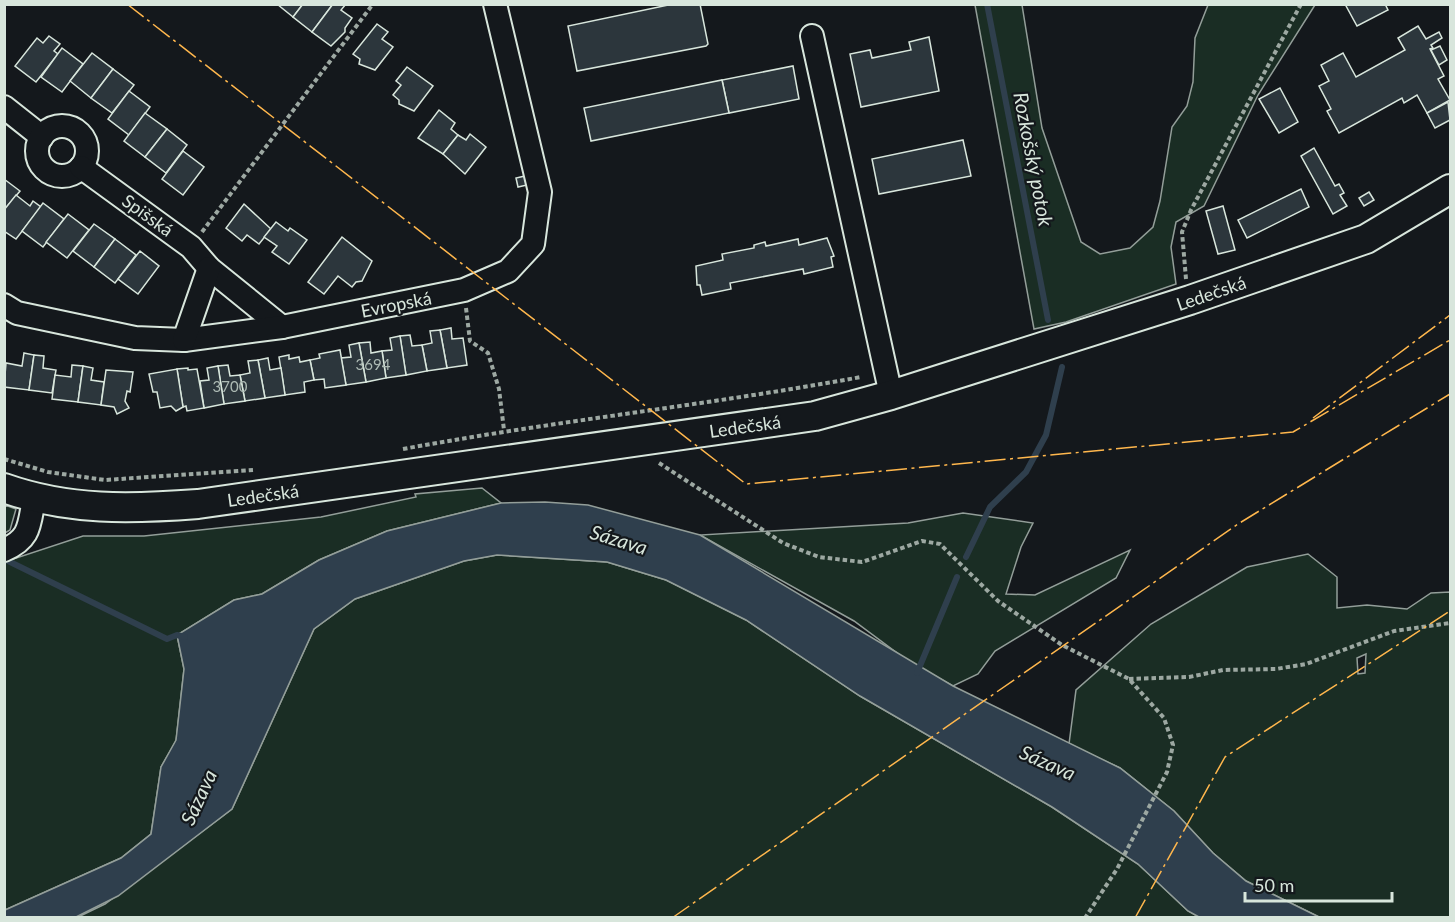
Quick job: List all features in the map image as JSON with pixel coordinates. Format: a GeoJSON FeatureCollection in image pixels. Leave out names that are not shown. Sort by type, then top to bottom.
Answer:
{"type":"FeatureCollection","features":[{"type":"Feature","properties":{"kind":"main road","name":"Ledečská"},"geometry":{"type":"LineString","coordinates":[[4,488],[34,499],[126,510],[198,504],[815,416],[889,384],[1190,300],[1366,239],[1450,189]]}},
{"type":"Feature","properties":{"kind":"street","name":"Evropská"},"geometry":{"type":"LineString","coordinates":[[4,305],[16,313],[135,338],[184,340],[282,327],[464,290],[508,271],[533,244],[540,192],[495,4]]}},
{"type":"Feature","properties":{"kind":"street"},"geometry":{"type":"LineString","coordinates":[[812,36],[889,384]]}},
{"type":"Feature","properties":{"kind":"street"},"geometry":{"type":"LineString","coordinates":[[4,107],[42,137]]}},
{"type":"Feature","properties":{"kind":"street"},"geometry":{"type":"LineString","coordinates":[[60,127],[71,128],[80,133],[87,147],[87,158],[81,167],[67,176],[55,175],[45,169],[38,153],[42,137],[50,130],[60,127]]}},
{"type":"Feature","properties":{"kind":"street","name":"Spišská"},"geometry":{"type":"LineString","coordinates":[[81,167],[191,246],[209,268],[282,327]]}},
{"type":"Feature","properties":{"kind":"street"},"geometry":{"type":"LineString","coordinates":[[184,340],[209,268]]}},
{"type":"Feature","properties":{"kind":"street"},"geometry":{"type":"LineString","coordinates":[[11,547],[28,533],[34,499]]}},
{"type":"Feature","properties":{"kind":"path"},"geometry":{"type":"LineString","coordinates":[[191,246],[373,4]]}},
{"type":"Feature","properties":{"kind":"path"},"geometry":{"type":"LineString","coordinates":[[1190,300],[1182,232],[1191,210],[1300,4]]}},
{"type":"Feature","properties":{"kind":"path"},"geometry":{"type":"LineString","coordinates":[[464,290],[470,341],[488,353],[499,389],[504,430]]}},
{"type":"Feature","properties":{"kind":"path"},"geometry":{"type":"LineString","coordinates":[[394,450],[504,430],[737,399],[889,384]]}},
{"type":"Feature","properties":{"kind":"path"},"geometry":{"type":"LineString","coordinates":[[629,443],[783,543],[819,557],[862,562],[922,541],[940,544],[998,601],[1062,645],[1129,679],[1164,718],[1173,746],[1167,772],[1117,869],[1085,918]]}},
{"type":"Feature","properties":{"kind":"path"},"geometry":{"type":"LineString","coordinates":[[4,459],[48,472],[105,480],[259,470]]}},
{"type":"Feature","properties":{"kind":"path"},"geometry":{"type":"LineString","coordinates":[[1129,679],[1188,676],[1223,669],[1276,669],[1306,664],[1394,631],[1450,623]]}},
{"type":"Feature","properties":{"kind":"green space"},"geometry":{"type":"Polygon","coordinates":[[[975,5],[1022,5],[1042,128],[1081,242],[1100,254],[1130,248],[1153,227],[1160,201],[1172,127],[1187,106],[1193,82],[1195,38],[1208,5],[1315,5],[1258,95],[1204,206],[1176,222],[1171,247],[1176,284],[1066,322],[1034,329],[975,5]]]}},
{"type":"Feature","properties":{"kind":"green space"},"geometry":{"type":"Polygon","coordinates":[[[482,488],[501,503],[387,531],[319,560],[262,594],[234,600],[177,635],[184,669],[176,741],[161,767],[151,834],[121,858],[5,910],[4,562],[83,536],[144,536],[321,517],[416,497],[415,494],[482,488]]]}},
{"type":"Feature","properties":{"kind":"green space"},"geometry":{"type":"Polygon","coordinates":[[[5,505],[16,509],[10,530],[5,533],[5,505]]]}},
{"type":"Feature","properties":{"kind":"green space"},"geometry":{"type":"Polygon","coordinates":[[[963,513],[1033,523],[1021,547],[1006,594],[1035,595],[1130,550],[1116,578],[995,651],[978,674],[953,686],[908,661],[854,621],[700,535],[908,523],[963,513]]]}},
{"type":"Feature","properties":{"kind":"green space"},"geometry":{"type":"Polygon","coordinates":[[[1308,554],[1337,577],[1337,608],[1367,605],[1407,609],[1431,593],[1450,592],[1450,917],[1319,917],[1246,881],[1213,853],[1174,811],[1120,768],[1069,744],[1076,690],[1151,624],[1247,567],[1308,554]],[[1366,654],[1357,658],[1358,674],[1365,673],[1366,654]]]}},
{"type":"Feature","properties":{"kind":"green space"},"geometry":{"type":"Polygon","coordinates":[[[497,555],[607,562],[666,580],[746,620],[860,696],[1052,807],[1138,864],[1188,911],[1199,917],[76,918],[105,904],[232,809],[314,629],[355,599],[464,561],[497,555]]]}},
{"type":"Feature","properties":{"kind":"water","name":"Sázava"},"geometry":{"type":"Polygon","coordinates":[[[545,502],[588,505],[700,535],[953,686],[1120,768],[1174,811],[1213,853],[1246,881],[1319,917],[1199,917],[1188,911],[1138,864],[1052,807],[860,696],[746,620],[666,580],[607,562],[497,555],[464,561],[355,599],[314,629],[232,809],[118,896],[76,917],[5,917],[5,910],[121,858],[151,834],[161,767],[176,740],[184,669],[177,635],[234,600],[262,594],[319,560],[387,531],[501,503],[545,502]]]}},
{"type":"Feature","properties":{"kind":"building"},"geometry":{"type":"Polygon","coordinates":[[[277,4],[303,4],[293,17],[277,4]]]}},
{"type":"Feature","properties":{"kind":"building"},"geometry":{"type":"Polygon","coordinates":[[[303,4],[333,4],[312,32],[293,17],[303,4]]]}},
{"type":"Feature","properties":{"kind":"building"},"geometry":{"type":"Polygon","coordinates":[[[333,4],[346,4],[341,10],[352,18],[345,32],[331,46],[312,32],[333,4]]]}},
{"type":"Feature","properties":{"kind":"building"},"geometry":{"type":"Polygon","coordinates":[[[673,4],[700,4],[708,44],[706,46],[577,71],[568,26],[673,4]]]}},
{"type":"Feature","properties":{"kind":"building"},"geometry":{"type":"Polygon","coordinates":[[[1345,4],[1385,4],[1388,10],[1357,26],[1345,4]]]}},
{"type":"Feature","properties":{"kind":"building"},"geometry":{"type":"Polygon","coordinates":[[[377,24],[388,32],[382,39],[393,47],[375,70],[359,64],[360,59],[353,54],[377,24]]]}},
{"type":"Feature","properties":{"kind":"building"},"geometry":{"type":"Polygon","coordinates":[[[1418,26],[1426,39],[1439,32],[1442,38],[1431,45],[1433,48],[1430,49],[1444,76],[1438,79],[1450,100],[1427,113],[1417,95],[1404,103],[1402,98],[1339,133],[1327,111],[1331,109],[1319,86],[1329,81],[1321,65],[1343,53],[1356,77],[1405,50],[1398,38],[1418,26]]]}},
{"type":"Feature","properties":{"kind":"building"},"geometry":{"type":"Polygon","coordinates":[[[49,36],[60,44],[54,51],[58,54],[36,82],[15,66],[37,38],[43,43],[49,36]]]}},
{"type":"Feature","properties":{"kind":"building"},"geometry":{"type":"Polygon","coordinates":[[[929,37],[939,91],[861,107],[850,54],[870,50],[872,58],[911,50],[909,42],[929,37]]]}},
{"type":"Feature","properties":{"kind":"building"},"geometry":{"type":"Polygon","coordinates":[[[1440,46],[1447,60],[1439,65],[1431,50],[1440,46]]]}},
{"type":"Feature","properties":{"kind":"building"},"geometry":{"type":"Polygon","coordinates":[[[62,48],[83,64],[62,92],[41,77],[62,48]]]}},
{"type":"Feature","properties":{"kind":"building"},"geometry":{"type":"Polygon","coordinates":[[[92,53],[113,69],[91,98],[70,81],[92,53]]]}},
{"type":"Feature","properties":{"kind":"building"},"geometry":{"type":"Polygon","coordinates":[[[793,66],[799,99],[729,113],[722,80],[793,66]]]}},
{"type":"Feature","properties":{"kind":"building"},"geometry":{"type":"Polygon","coordinates":[[[407,67],[433,86],[414,111],[399,104],[399,100],[393,95],[401,85],[396,81],[407,67]]]}},
{"type":"Feature","properties":{"kind":"building"},"geometry":{"type":"Polygon","coordinates":[[[113,69],[134,85],[112,113],[91,98],[113,69]]]}},
{"type":"Feature","properties":{"kind":"building"},"geometry":{"type":"Polygon","coordinates":[[[722,80],[729,113],[591,141],[584,108],[722,80]]]}},
{"type":"Feature","properties":{"kind":"building"},"geometry":{"type":"Polygon","coordinates":[[[1280,88],[1298,122],[1279,133],[1259,99],[1280,88]]]}},
{"type":"Feature","properties":{"kind":"building"},"geometry":{"type":"Polygon","coordinates":[[[129,91],[150,107],[129,135],[108,119],[129,91]]]}},
{"type":"Feature","properties":{"kind":"building"},"geometry":{"type":"Polygon","coordinates":[[[1448,102],[1450,120],[1435,128],[1427,113],[1448,102]]]}},
{"type":"Feature","properties":{"kind":"building"},"geometry":{"type":"Polygon","coordinates":[[[439,110],[455,123],[451,129],[458,135],[443,154],[418,138],[439,110]]]}},
{"type":"Feature","properties":{"kind":"building"},"geometry":{"type":"Polygon","coordinates":[[[145,113],[167,129],[145,157],[124,141],[145,113]]]}},
{"type":"Feature","properties":{"kind":"building"},"geometry":{"type":"Polygon","coordinates":[[[167,129],[187,145],[166,173],[145,157],[167,129]]]}},
{"type":"Feature","properties":{"kind":"building"},"geometry":{"type":"Polygon","coordinates":[[[470,134],[486,147],[465,174],[443,154],[458,135],[466,140],[470,134]]]}},
{"type":"Feature","properties":{"kind":"building"},"geometry":{"type":"Polygon","coordinates":[[[963,140],[971,176],[879,194],[872,159],[963,140]]]}},
{"type":"Feature","properties":{"kind":"building"},"geometry":{"type":"Polygon","coordinates":[[[1314,148],[1335,186],[1339,184],[1344,193],[1340,195],[1347,206],[1333,214],[1301,156],[1314,148]]]}},
{"type":"Feature","properties":{"kind":"building"},"geometry":{"type":"Polygon","coordinates":[[[183,151],[204,167],[183,195],[162,179],[183,151]]]}},
{"type":"Feature","properties":{"kind":"building"},"geometry":{"type":"Polygon","coordinates":[[[525,176],[527,185],[518,187],[516,178],[525,176]]]}},
{"type":"Feature","properties":{"kind":"building"},"geometry":{"type":"Polygon","coordinates":[[[4,179],[20,191],[4,210],[4,179]]]}},
{"type":"Feature","properties":{"kind":"building"},"geometry":{"type":"Polygon","coordinates":[[[1301,189],[1309,207],[1247,238],[1238,220],[1301,189]]]}},
{"type":"Feature","properties":{"kind":"building"},"geometry":{"type":"Polygon","coordinates":[[[1369,192],[1374,200],[1364,206],[1359,198],[1369,192]]]}},
{"type":"Feature","properties":{"kind":"building"},"geometry":{"type":"Polygon","coordinates":[[[16,195],[30,206],[33,201],[41,207],[16,239],[4,231],[4,210],[16,195]]]}},
{"type":"Feature","properties":{"kind":"building"},"geometry":{"type":"Polygon","coordinates":[[[43,203],[64,219],[43,247],[22,231],[43,203]]]}},
{"type":"Feature","properties":{"kind":"building"},"geometry":{"type":"Polygon","coordinates":[[[244,204],[271,229],[259,244],[247,235],[242,241],[226,228],[244,204]]]}},
{"type":"Feature","properties":{"kind":"building"},"geometry":{"type":"Polygon","coordinates":[[[1223,206],[1235,250],[1218,254],[1206,211],[1223,206]]]}},
{"type":"Feature","properties":{"kind":"building"},"geometry":{"type":"Polygon","coordinates":[[[68,214],[89,230],[67,258],[46,242],[68,214]]]}},
{"type":"Feature","properties":{"kind":"building"},"geometry":{"type":"Polygon","coordinates":[[[276,222],[288,231],[290,228],[307,240],[289,264],[272,252],[277,246],[264,237],[276,222]]]}},
{"type":"Feature","properties":{"kind":"building"},"geometry":{"type":"Polygon","coordinates":[[[94,224],[115,239],[94,267],[73,251],[94,224]]]}},
{"type":"Feature","properties":{"kind":"building"},"geometry":{"type":"Polygon","coordinates":[[[342,237],[372,261],[362,281],[356,282],[352,287],[338,276],[324,294],[308,282],[342,237]]]}},
{"type":"Feature","properties":{"kind":"building"},"geometry":{"type":"Polygon","coordinates":[[[827,238],[834,256],[831,257],[833,267],[804,274],[803,269],[730,283],[731,289],[702,295],[700,285],[697,285],[696,266],[723,260],[722,254],[754,248],[754,245],[765,242],[766,246],[798,239],[799,245],[827,238]]]}},
{"type":"Feature","properties":{"kind":"building"},"geometry":{"type":"Polygon","coordinates":[[[115,239],[136,255],[115,283],[94,267],[115,239]]]}},
{"type":"Feature","properties":{"kind":"building"},"geometry":{"type":"Polygon","coordinates":[[[140,251],[159,266],[138,294],[118,279],[140,251]]]}},
{"type":"Feature","properties":{"kind":"building"},"geometry":{"type":"Polygon","coordinates":[[[451,328],[452,339],[463,338],[467,365],[447,368],[440,330],[451,328]]]}},
{"type":"Feature","properties":{"kind":"building"},"geometry":{"type":"Polygon","coordinates":[[[440,330],[447,368],[427,371],[422,345],[432,343],[430,331],[440,330]]]}},
{"type":"Feature","properties":{"kind":"building"},"geometry":{"type":"Polygon","coordinates":[[[410,335],[412,346],[422,345],[427,371],[406,375],[400,336],[410,335]]]}},
{"type":"Feature","properties":{"kind":"building"},"geometry":{"type":"Polygon","coordinates":[[[400,336],[406,375],[386,378],[382,351],[392,350],[390,338],[400,336]]]}},
{"type":"Feature","properties":{"kind":"building"},"geometry":{"type":"Polygon","coordinates":[[[370,342],[371,353],[382,351],[386,378],[366,382],[359,343],[370,342]]]}},
{"type":"Feature","properties":{"kind":"building"},"geometry":{"type":"Polygon","coordinates":[[[359,343],[366,382],[346,385],[341,358],[351,357],[349,345],[359,343]]]}},
{"type":"Feature","properties":{"kind":"building"},"geometry":{"type":"Polygon","coordinates":[[[340,350],[346,385],[325,388],[324,379],[314,380],[310,360],[320,358],[319,354],[340,350]]]}},
{"type":"Feature","properties":{"kind":"building"},"geometry":{"type":"Polygon","coordinates":[[[24,353],[34,355],[29,390],[4,387],[6,363],[22,366],[24,353]]]}},
{"type":"Feature","properties":{"kind":"building"},"geometry":{"type":"Polygon","coordinates":[[[34,355],[44,356],[43,368],[56,370],[52,393],[29,390],[34,355]]]}},
{"type":"Feature","properties":{"kind":"building"},"geometry":{"type":"Polygon","coordinates":[[[289,355],[289,359],[299,357],[300,362],[310,360],[314,380],[304,382],[305,392],[285,395],[279,357],[289,355]]]}},
{"type":"Feature","properties":{"kind":"building"},"geometry":{"type":"Polygon","coordinates":[[[268,358],[270,370],[281,368],[285,395],[265,398],[258,360],[268,358]]]}},
{"type":"Feature","properties":{"kind":"building"},"geometry":{"type":"Polygon","coordinates":[[[258,360],[265,398],[245,401],[240,375],[250,373],[248,361],[258,360]]]}},
{"type":"Feature","properties":{"kind":"building"},"geometry":{"type":"Polygon","coordinates":[[[72,365],[83,366],[78,402],[52,399],[55,375],[71,377],[72,365]]]}},
{"type":"Feature","properties":{"kind":"building"},"geometry":{"type":"Polygon","coordinates":[[[228,365],[230,376],[240,375],[245,401],[224,404],[218,366],[228,365]]]}},
{"type":"Feature","properties":{"kind":"building"},"geometry":{"type":"Polygon","coordinates":[[[83,366],[93,368],[91,380],[104,382],[101,405],[78,402],[83,366]]]}},
{"type":"Feature","properties":{"kind":"building"},"geometry":{"type":"Polygon","coordinates":[[[218,366],[224,404],[204,408],[200,381],[209,380],[207,368],[218,366]]]}},
{"type":"Feature","properties":{"kind":"building"},"geometry":{"type":"Polygon","coordinates":[[[188,368],[188,370],[197,369],[204,408],[187,411],[186,406],[183,407],[177,369],[188,368]]]}},
{"type":"Feature","properties":{"kind":"building"},"geometry":{"type":"Polygon","coordinates":[[[177,369],[183,407],[176,411],[171,406],[160,408],[157,392],[153,392],[149,374],[177,369]]]}},
{"type":"Feature","properties":{"kind":"building"},"geometry":{"type":"Polygon","coordinates":[[[106,370],[133,372],[130,392],[127,391],[125,401],[129,408],[117,414],[114,407],[101,405],[106,370]]]}},
{"type":"Feature","properties":{"kind":"waterway","name":"Rozkošský potok"},"geometry":{"type":"LineString","coordinates":[[987,4],[1048,320]]}},
{"type":"Feature","properties":{"kind":"waterway","name":"Rozkošský potok"},"geometry":{"type":"LineString","coordinates":[[966,557],[990,507],[1026,472],[1046,435],[1062,367]]}},
{"type":"Feature","properties":{"kind":"waterway"},"geometry":{"type":"LineString","coordinates":[[4,559],[167,639],[177,635],[185,637]]}},
{"type":"Feature","properties":{"kind":"waterway","name":"Rozkošský potok"},"geometry":{"type":"LineString","coordinates":[[917,673],[957,577]]}},
{"type":"Feature","properties":{"kind":"power"},"geometry":{"type":"LineString","coordinates":[[127,4],[746,484],[1293,432],[1450,340]]}},
{"type":"Feature","properties":{"kind":"power"},"geometry":{"type":"LineString","coordinates":[[1313,418],[1450,315]]}},
{"type":"Feature","properties":{"kind":"power"},"geometry":{"type":"LineString","coordinates":[[672,918],[1238,524],[1450,394]]}},
{"type":"Feature","properties":{"kind":"power"},"geometry":{"type":"LineString","coordinates":[[1135,918],[1225,757],[1450,611]]}}]}
